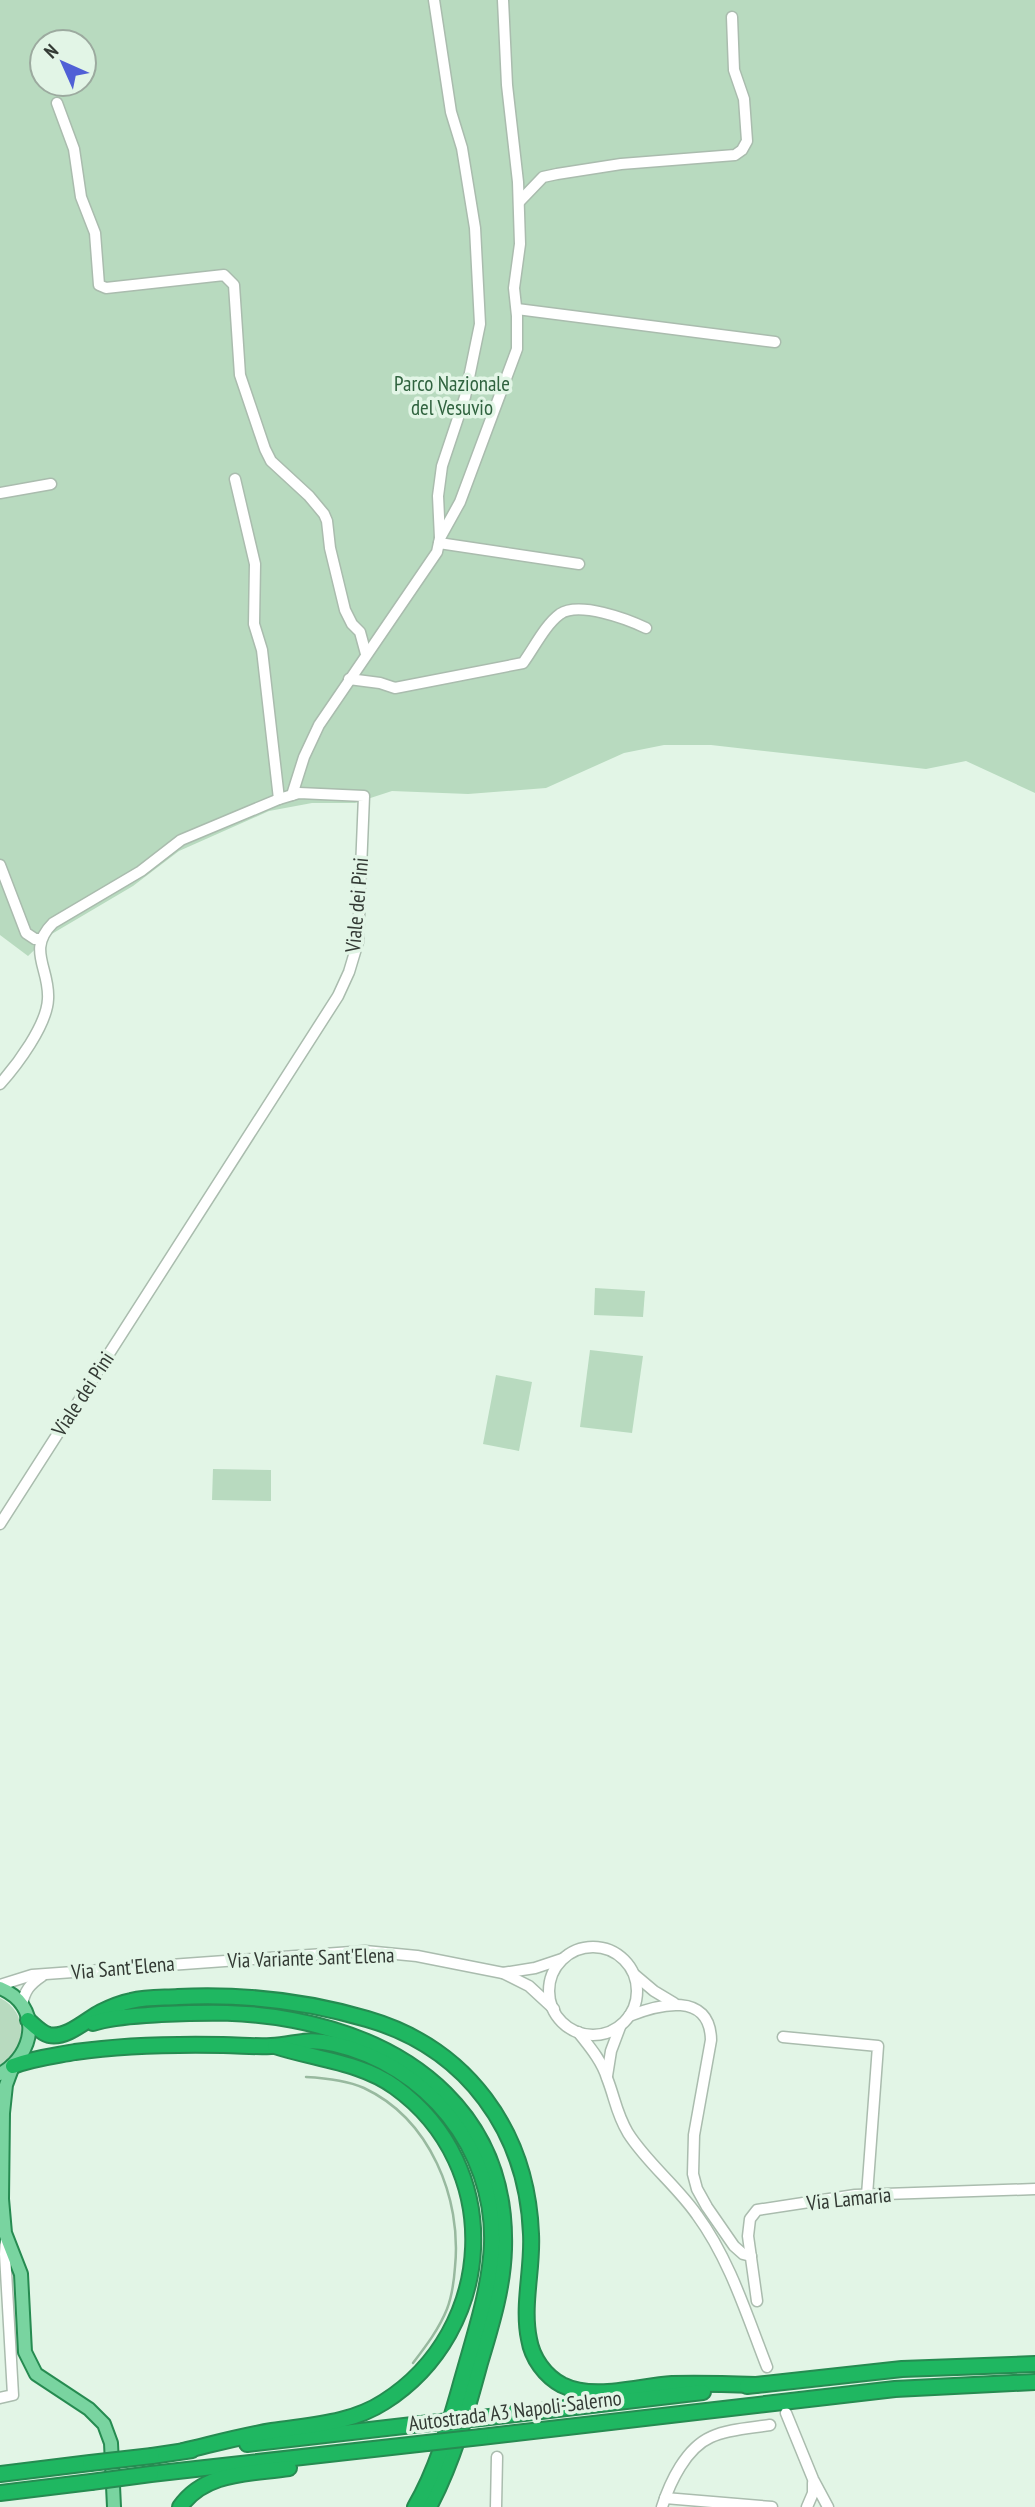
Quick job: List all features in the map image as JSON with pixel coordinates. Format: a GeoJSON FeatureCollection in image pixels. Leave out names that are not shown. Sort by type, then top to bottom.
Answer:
{"type":"FeatureCollection","features":[{"type":"Feature","properties":{"kind":"highway"},"geometry":{"type":"LineString","coordinates":[[75,2028],[100,2012],[130,2001],[143,1998],[210,1996],[256,1998],[316,2008],[366,2019],[404,2033],[435,2050],[467,2078],[498,2116],[511,2140],[526,2186],[530,2209],[528,2339],[532,2352],[548,2375],[561,2384],[591,2392],[670,2384],[756,2385]]}},
{"type":"Feature","properties":{"kind":"highway"},"geometry":{"type":"LineString","coordinates":[[25,2012],[41,2031],[51,2036],[114,2018],[216,2011],[262,2014],[327,2027],[360,2038],[410,2064],[443,2090],[467,2117],[485,2150],[498,2188],[504,2228],[502,2271],[492,2321],[470,2402],[451,2457],[429,2507]]}},
{"type":"Feature","properties":{"kind":"highway"},"geometry":{"type":"LineString","coordinates":[[273,2046],[295,2041],[336,2044],[362,2053],[402,2074],[420,2086],[449,2115],[470,2147],[480,2169],[491,2219],[492,2242],[487,2284],[451,2418],[430,2477],[415,2507]]}},
{"type":"Feature","properties":{"kind":"highway"},"geometry":{"type":"LineString","coordinates":[[13,2066],[39,2058],[118,2046],[273,2046],[372,2073],[393,2086],[425,2114],[450,2148],[467,2186],[474,2225],[469,2282],[458,2316],[439,2351],[414,2379],[382,2403],[349,2418],[321,2425],[261,2433],[183,2451]]}},
{"type":"Feature","properties":{"kind":"highway","name":"Autostrada A3 Napoli-Salerno"},"geometry":{"type":"LineString","coordinates":[[0,2474],[902,2369],[1035,2364]]}},
{"type":"Feature","properties":{"kind":"highway","name":"Autostrada A3 Napoli-Salerno"},"geometry":{"type":"LineString","coordinates":[[0,2493],[882,2390],[1035,2382]]}},
{"type":"Feature","properties":{"kind":"highway"},"geometry":{"type":"LineString","coordinates":[[180,2507],[198,2488],[223,2476],[324,2463],[389,2447]]}},
{"type":"Feature","properties":{"kind":"main road"},"geometry":{"type":"LineString","coordinates":[[0,1987],[15,1997],[25,2012],[28,2043],[23,2055],[13,2066],[0,2074]]}},
{"type":"Feature","properties":{"kind":"main road"},"geometry":{"type":"LineString","coordinates":[[13,2066],[1,2108],[1,2167],[6,2239],[21,2274],[24,2343],[28,2360],[42,2379],[89,2409],[104,2424],[111,2443],[114,2507]]}},
{"type":"Feature","properties":{"kind":"street"},"geometry":{"type":"LineString","coordinates":[[292,795],[304,757],[319,725],[437,552],[438,496],[442,466],[465,397],[480,324],[475,228],[462,148],[450,112],[435,0]]}},
{"type":"Feature","properties":{"kind":"street"},"geometry":{"type":"LineString","coordinates":[[439,541],[460,502],[517,349],[514,288],[520,244],[519,202],[504,50],[503,0]]}},
{"type":"Feature","properties":{"kind":"street"},"geometry":{"type":"LineString","coordinates":[[519,202],[543,177],[621,164],[735,155],[741,150],[747,141],[744,99],[734,71],[732,17]]}},
{"type":"Feature","properties":{"kind":"street"},"geometry":{"type":"LineString","coordinates":[[57,103],[74,149],[81,197],[95,233],[98,281],[102,287],[224,275],[234,285],[240,375],[265,449],[271,461],[309,496],[324,514],[345,610],[359,632],[366,654]]}},
{"type":"Feature","properties":{"kind":"street"},"geometry":{"type":"LineString","coordinates":[[517,309],[775,342]]}},
{"type":"Feature","properties":{"kind":"street"},"geometry":{"type":"LineString","coordinates":[[235,479],[255,565],[254,624],[262,650],[279,799]]}},
{"type":"Feature","properties":{"kind":"street"},"geometry":{"type":"LineString","coordinates":[[0,493],[51,484]]}},
{"type":"Feature","properties":{"kind":"street"},"geometry":{"type":"LineString","coordinates":[[439,541],[579,564]]}},
{"type":"Feature","properties":{"kind":"street"},"geometry":{"type":"LineString","coordinates":[[349,679],[380,683],[394,688],[523,663],[554,621],[566,611],[620,615],[646,628]]}},
{"type":"Feature","properties":{"kind":"street","name":"Viale dei Pini"},"geometry":{"type":"LineString","coordinates":[[0,1524],[338,996],[358,942],[364,796],[299,793],[181,840],[141,871],[53,923],[40,939]]}},
{"type":"Feature","properties":{"kind":"street"},"geometry":{"type":"LineString","coordinates":[[0,865],[26,933],[40,939],[39,950],[48,993],[46,1012],[24,1053],[0,1084]]}},
{"type":"Feature","properties":{"kind":"street"},"geometry":{"type":"LineString","coordinates":[[751,2256],[743,2254],[734,2246],[697,2189],[693,2174],[694,2135],[710,2053],[711,2031],[700,2014],[654,1991],[633,1973],[619,1955],[598,1947],[576,1951],[558,1965],[550,1987],[554,2009],[560,2019],[578,2032],[597,2058],[607,2077],[616,2112],[630,2135],[708,2231],[734,2284],[768,2367]]}},
{"type":"Feature","properties":{"kind":"street","name":"Via Variante Sant'Elena"},"geometry":{"type":"LineString","coordinates":[[201,1962],[365,1951],[417,1956],[503,1973],[529,1986],[554,2009]]}},
{"type":"Feature","properties":{"kind":"street","name":"Via Variante Sant'Elena"},"geometry":{"type":"LineString","coordinates":[[503,1973],[550,1965],[566,1957]]}},
{"type":"Feature","properties":{"kind":"street","name":"Via Sant'Elena"},"geometry":{"type":"LineString","coordinates":[[0,1987],[20,1977],[201,1962]]}},
{"type":"Feature","properties":{"kind":"street"},"geometry":{"type":"LineString","coordinates":[[607,2077],[611,2051],[637,1995],[633,1973]]}},
{"type":"Feature","properties":{"kind":"street","name":"Via Sant'Elena"},"geometry":{"type":"LineString","coordinates":[[25,2012],[23,1994],[44,1975]]}},
{"type":"Feature","properties":{"kind":"street"},"geometry":{"type":"LineString","coordinates":[[578,2032],[601,2034],[626,2020],[674,2003]]}},
{"type":"Feature","properties":{"kind":"street"},"geometry":{"type":"LineString","coordinates":[[783,2037],[878,2046],[867,2195]]}},
{"type":"Feature","properties":{"kind":"street","name":"Via Lamaria"},"geometry":{"type":"LineString","coordinates":[[757,2301],[748,2236],[750,2219],[757,2210],[867,2195],[1035,2189]]}},
{"type":"Feature","properties":{"kind":"street"},"geometry":{"type":"LineString","coordinates":[[0,2398],[13,2395],[6,2239]]}},
{"type":"Feature","properties":{"kind":"street"},"geometry":{"type":"LineString","coordinates":[[786,2413],[813,2479],[828,2507]]}},
{"type":"Feature","properties":{"kind":"street"},"geometry":{"type":"LineString","coordinates":[[770,2425],[708,2438],[685,2460],[663,2503],[772,2507]]}},
{"type":"Feature","properties":{"kind":"street"},"geometry":{"type":"LineString","coordinates":[[496,2507],[497,2457]]}},
{"type":"Feature","properties":{"kind":"street"},"geometry":{"type":"LineString","coordinates":[[807,2507],[813,2493],[813,2479]]}},
{"type":"Feature","properties":{"kind":"green space","name":"Parco Nazionale del Vesuvio"},"geometry":{"type":"Polygon","coordinates":[[[0,0],[1035,0],[1035,793],[966,761],[926,769],[711,745],[664,745],[624,753],[546,788],[468,794],[392,791],[355,803],[312,803],[269,811],[179,851],[133,886],[50,935],[28,956],[0,935],[0,0]]]}},
{"type":"Feature","properties":{"kind":"green space"},"geometry":{"type":"Polygon","coordinates":[[[595,1288],[645,1291],[643,1317],[594,1315],[595,1288]]]}},
{"type":"Feature","properties":{"kind":"green space"},"geometry":{"type":"Polygon","coordinates":[[[590,1350],[643,1356],[632,1433],[580,1427],[590,1350]]]}},
{"type":"Feature","properties":{"kind":"green space"},"geometry":{"type":"Polygon","coordinates":[[[496,1375],[532,1382],[519,1451],[483,1444],[496,1375]]]}},
{"type":"Feature","properties":{"kind":"green space"},"geometry":{"type":"Polygon","coordinates":[[[213,1469],[271,1470],[271,1501],[212,1500],[213,1469]]]}},
{"type":"Feature","properties":{"kind":"green space"},"geometry":{"type":"Polygon","coordinates":[[[0,1998],[16,2012],[21,2031],[15,2050],[0,2065],[0,1998]]]}},
{"type":"Feature","properties":{"kind":"waterway"},"geometry":{"type":"LineString","coordinates":[[306,2077],[350,2083],[387,2102],[407,2119],[424,2140],[447,2188],[456,2241],[452,2288],[440,2323],[413,2363]]}}]}
